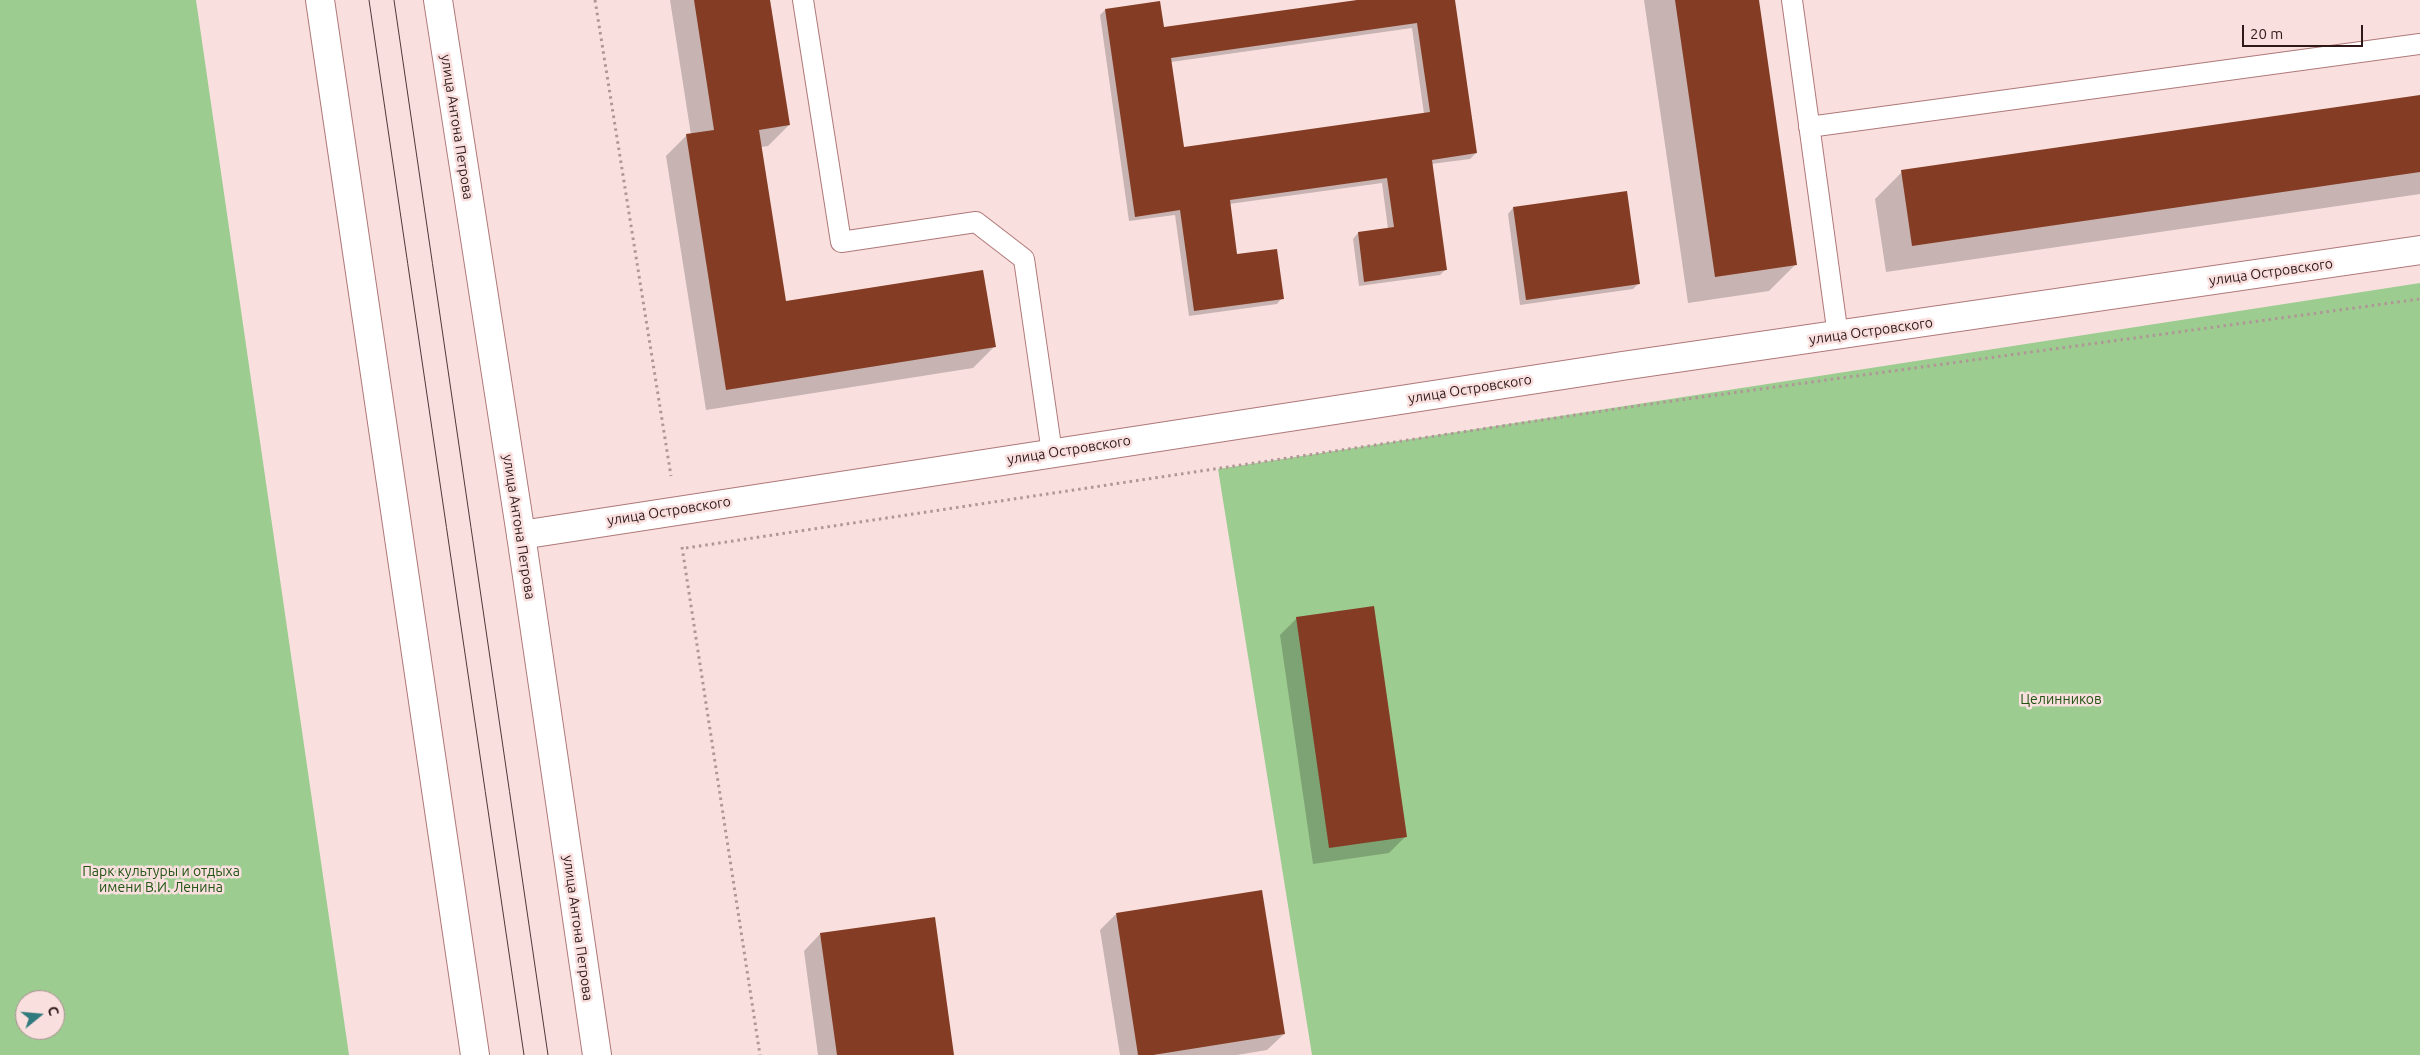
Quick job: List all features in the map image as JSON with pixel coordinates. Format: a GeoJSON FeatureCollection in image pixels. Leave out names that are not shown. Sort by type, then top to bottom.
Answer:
{"type":"FeatureCollection","features":[{"type":"Feature","properties":{"kind":"main road"},"geometry":{"type":"LineString","coordinates":[[320,0],[474,1055]]}},
{"type":"Feature","properties":{"kind":"main road","name":"улица Антона Петрова"},"geometry":{"type":"LineString","coordinates":[[438,0],[521,535],[597,1055]]}},
{"type":"Feature","properties":{"kind":"main road","name":"улица Островского"},"geometry":{"type":"LineString","coordinates":[[521,535],[1622,366],[2420,250]]}},
{"type":"Feature","properties":{"kind":"lane"},"geometry":{"type":"LineString","coordinates":[[804,0],[841,242],[976,222],[1024,259],[1052,453]]}},
{"type":"Feature","properties":{"kind":"lane"},"geometry":{"type":"LineString","coordinates":[[1792,0],[1838,336]]}},
{"type":"Feature","properties":{"kind":"lane"},"geometry":{"type":"LineString","coordinates":[[1809,127],[2420,44]]}},
{"type":"Feature","properties":{"kind":"path"},"geometry":{"type":"LineString","coordinates":[[682,549],[1629,407],[2420,299]]}},
{"type":"Feature","properties":{"kind":"green space","name":"Парк культуры и отдыха имени В.И. Ленина"},"geometry":{"type":"Polygon","coordinates":[[[0,0],[196,0],[349,1055],[0,1055],[0,0]]]}},
{"type":"Feature","properties":{"kind":"green space","name":"Целинников"},"geometry":{"type":"Polygon","coordinates":[[[2420,283],[2420,1055],[1312,1055],[1218,469],[2420,283]]]}},
{"type":"Feature","properties":{"kind":"building"},"geometry":{"type":"Polygon","coordinates":[[[694,0],[770,0],[790,125],[759,130],[786,301],[983,270],[996,347],[726,390],[686,134],[714,130],[694,0]]]}},
{"type":"Feature","properties":{"kind":"building"},"geometry":{"type":"Polygon","coordinates":[[[1357,0],[1455,0],[1477,153],[1432,160],[1447,270],[1364,282],[1358,232],[1394,227],[1387,178],[1230,200],[1237,254],[1277,249],[1284,299],[1194,311],[1180,210],[1135,217],[1105,9],[1160,1],[1164,27],[1357,0]],[[1417,23],[1171,58],[1184,147],[1430,112],[1417,23]]]}},
{"type":"Feature","properties":{"kind":"building"},"geometry":{"type":"Polygon","coordinates":[[[1675,0],[1759,0],[1797,265],[1715,277],[1675,0]]]}},
{"type":"Feature","properties":{"kind":"building"},"geometry":{"type":"Polygon","coordinates":[[[2420,95],[2420,172],[1912,246],[1901,170],[2420,95]]]}},
{"type":"Feature","properties":{"kind":"building"},"geometry":{"type":"Polygon","coordinates":[[[1627,191],[1640,284],[1526,300],[1513,207],[1627,191]]]}},
{"type":"Feature","properties":{"kind":"building"},"geometry":{"type":"Polygon","coordinates":[[[1374,606],[1407,837],[1329,848],[1296,617],[1374,606]]]}},
{"type":"Feature","properties":{"kind":"building"},"geometry":{"type":"Polygon","coordinates":[[[1262,890],[1285,1034],[1153,1055],[1138,1055],[1116,913],[1262,890]]]}},
{"type":"Feature","properties":{"kind":"building"},"geometry":{"type":"Polygon","coordinates":[[[935,917],[954,1055],[837,1055],[820,933],[935,917]]]}},
{"type":"Feature","properties":{"kind":"tram line"},"geometry":{"type":"LineString","coordinates":[[369,0],[524,1055]]}},
{"type":"Feature","properties":{"kind":"tram line"},"geometry":{"type":"LineString","coordinates":[[394,0],[548,1055]]}}]}
